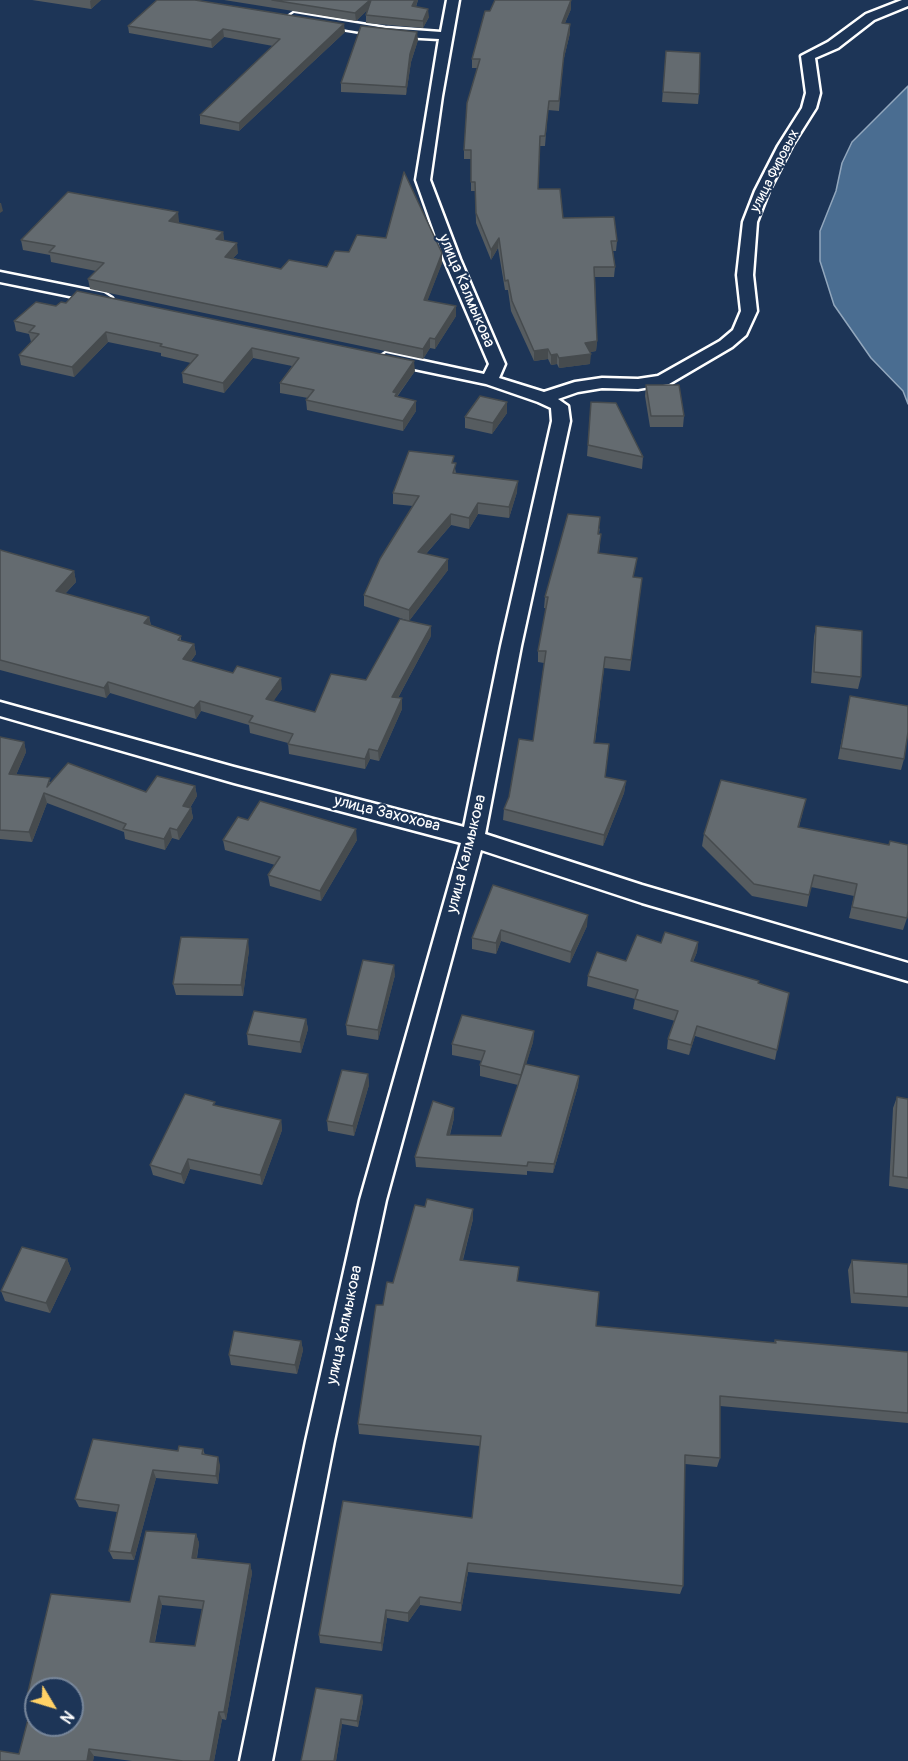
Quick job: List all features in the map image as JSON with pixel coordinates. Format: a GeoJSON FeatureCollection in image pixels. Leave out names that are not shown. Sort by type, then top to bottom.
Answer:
{"type":"FeatureCollection","features":[{"type":"Feature","properties":{"kind":"street","name":"улица Калмыкова"},"geometry":{"type":"LineString","coordinates":[[453,0],[435,96],[423,180],[452,259],[497,364],[490,380]]}},
{"type":"Feature","properties":{"kind":"street","name":"улица Фировых"},"geometry":{"type":"LineString","coordinates":[[544,398],[575,387],[602,383],[638,384],[663,380],[726,344],[740,332],[749,311],[745,275],[750,222],[771,173],[809,108],[813,93],[808,56],[833,45],[870,17],[908,2]]}},
{"type":"Feature","properties":{"kind":"street"},"geometry":{"type":"LineString","coordinates":[[285,15],[385,32],[447,36]]}},
{"type":"Feature","properties":{"kind":"street"},"geometry":{"type":"LineString","coordinates":[[0,277],[118,302]]}},
{"type":"Feature","properties":{"kind":"street"},"geometry":{"type":"LineString","coordinates":[[374,356],[490,380],[544,398]]}},
{"type":"Feature","properties":{"kind":"street","name":"улица Калмыкова"},"geometry":{"type":"LineString","coordinates":[[256,1761],[318,1452],[373,1200],[473,839],[511,646],[558,437],[561,421],[559,406],[544,398]]}},
{"type":"Feature","properties":{"kind":"street","name":"улица Захохова"},"geometry":{"type":"LineString","coordinates":[[0,709],[234,775],[446,829],[642,894],[908,972]]}},
{"type":"Feature","properties":{"kind":"water"},"geometry":{"type":"Polygon","coordinates":[[[908,86],[908,404],[903,391],[871,358],[834,305],[820,261],[820,231],[836,191],[842,163],[852,142],[908,86]]]}},
{"type":"Feature","properties":{"kind":"building"},"geometry":{"type":"Polygon","coordinates":[[[157,0],[195,0],[344,24],[239,123],[200,115],[280,39],[223,29],[211,40],[128,26],[157,0]]]}},
{"type":"Feature","properties":{"kind":"building"},"geometry":{"type":"Polygon","coordinates":[[[272,0],[370,0],[355,13],[272,0]]]}},
{"type":"Feature","properties":{"kind":"building"},"geometry":{"type":"Polygon","coordinates":[[[371,0],[415,0],[412,6],[428,9],[423,21],[366,15],[371,0]]]}},
{"type":"Feature","properties":{"kind":"building"},"geometry":{"type":"Polygon","coordinates":[[[495,0],[571,0],[562,23],[570,24],[564,53],[559,101],[549,101],[545,136],[540,136],[538,189],[560,189],[563,218],[614,217],[617,241],[611,241],[615,267],[594,267],[597,341],[585,343],[591,354],[559,358],[557,354],[551,355],[548,349],[534,351],[512,301],[508,280],[505,281],[499,238],[491,250],[476,213],[475,182],[471,182],[471,150],[464,150],[467,103],[480,59],[472,59],[485,11],[490,11],[495,0]]]}},
{"type":"Feature","properties":{"kind":"building"},"geometry":{"type":"Polygon","coordinates":[[[361,26],[417,32],[410,54],[406,87],[341,83],[361,26]]]}},
{"type":"Feature","properties":{"kind":"building"},"geometry":{"type":"Polygon","coordinates":[[[666,51],[700,53],[699,94],[663,92],[666,51]]]}},
{"type":"Feature","properties":{"kind":"building"},"geometry":{"type":"Polygon","coordinates":[[[404,172],[442,253],[424,300],[456,306],[435,339],[430,338],[423,349],[88,279],[104,263],[49,252],[55,246],[21,240],[68,192],[178,212],[169,221],[223,232],[216,239],[237,243],[225,257],[281,269],[289,260],[327,267],[335,251],[349,252],[357,235],[386,238],[404,172]]]}},
{"type":"Feature","properties":{"kind":"building"},"geometry":{"type":"Polygon","coordinates":[[[77,291],[414,361],[393,392],[397,393],[395,396],[416,401],[403,421],[306,400],[314,390],[280,383],[299,358],[252,348],[223,383],[182,373],[198,355],[160,346],[162,344],[106,332],[72,367],[19,355],[39,334],[29,332],[35,326],[14,321],[36,302],[56,306],[61,302],[66,303],[77,291]]]}},
{"type":"Feature","properties":{"kind":"building"},"geometry":{"type":"Polygon","coordinates":[[[646,385],[679,385],[684,416],[651,416],[646,385]]]}},
{"type":"Feature","properties":{"kind":"building"},"geometry":{"type":"Polygon","coordinates":[[[480,396],[507,402],[493,423],[465,417],[480,396]]]}},
{"type":"Feature","properties":{"kind":"building"},"geometry":{"type":"Polygon","coordinates":[[[591,402],[616,403],[643,457],[588,445],[591,402]]]}},
{"type":"Feature","properties":{"kind":"building"},"geometry":{"type":"Polygon","coordinates":[[[409,451],[454,456],[452,463],[456,463],[453,473],[518,481],[509,507],[478,503],[469,518],[451,514],[418,552],[448,559],[409,610],[364,595],[380,559],[419,496],[393,493],[409,451]]]}},
{"type":"Feature","properties":{"kind":"building"},"geometry":{"type":"Polygon","coordinates":[[[568,514],[600,517],[598,534],[601,534],[598,553],[637,558],[633,577],[642,578],[631,660],[605,657],[594,743],[609,744],[605,777],[626,781],[604,835],[504,809],[509,797],[519,739],[533,741],[546,651],[538,651],[548,597],[545,597],[568,514]]]}},
{"type":"Feature","properties":{"kind":"building"},"geometry":{"type":"Polygon","coordinates":[[[0,550],[74,571],[56,591],[149,617],[144,623],[181,636],[178,640],[194,644],[183,659],[233,673],[237,666],[281,678],[266,699],[315,712],[331,674],[366,680],[400,619],[431,626],[392,697],[402,698],[378,751],[369,749],[365,759],[288,744],[293,734],[249,722],[253,716],[200,701],[194,708],[108,682],[104,688],[0,660],[0,550]]]}},
{"type":"Feature","properties":{"kind":"building"},"geometry":{"type":"Polygon","coordinates":[[[816,626],[862,631],[861,677],[814,672],[816,626]]]}},
{"type":"Feature","properties":{"kind":"building"},"geometry":{"type":"Polygon","coordinates":[[[850,696],[908,706],[908,732],[904,759],[841,748],[850,696]]]}},
{"type":"Feature","properties":{"kind":"building"},"geometry":{"type":"Polygon","coordinates":[[[0,737],[24,742],[9,774],[50,778],[47,787],[68,763],[146,792],[157,776],[195,786],[183,806],[191,808],[177,830],[170,828],[164,839],[123,829],[126,824],[44,793],[29,832],[0,830],[0,737]]]}},
{"type":"Feature","properties":{"kind":"building"},"geometry":{"type":"Polygon","coordinates":[[[721,780],[806,799],[798,827],[889,845],[890,841],[908,845],[907,918],[852,907],[857,884],[814,875],[809,895],[754,884],[704,834],[721,780]]]}},
{"type":"Feature","properties":{"kind":"building"},"geometry":{"type":"Polygon","coordinates":[[[260,801],[356,829],[320,891],[268,875],[280,857],[223,840],[238,817],[248,820],[260,801]]]}},
{"type":"Feature","properties":{"kind":"building"},"geometry":{"type":"Polygon","coordinates":[[[493,885],[588,915],[571,952],[501,930],[496,943],[472,938],[493,885]]]}},
{"type":"Feature","properties":{"kind":"building"},"geometry":{"type":"Polygon","coordinates":[[[665,932],[698,942],[691,961],[759,981],[758,983],[789,993],[777,1050],[697,1026],[691,1045],[668,1039],[678,1011],[635,999],[638,990],[588,976],[597,952],[626,961],[637,935],[661,943],[665,932]]]}},
{"type":"Feature","properties":{"kind":"building"},"geometry":{"type":"Polygon","coordinates":[[[181,937],[248,939],[241,985],[173,984],[181,937]]]}},
{"type":"Feature","properties":{"kind":"building"},"geometry":{"type":"Polygon","coordinates":[[[363,960],[394,965],[378,1030],[346,1025],[363,960]]]}},
{"type":"Feature","properties":{"kind":"building"},"geometry":{"type":"Polygon","coordinates":[[[254,1011],[306,1019],[300,1042],[247,1034],[254,1011]]]}},
{"type":"Feature","properties":{"kind":"building"},"geometry":{"type":"Polygon","coordinates":[[[462,1015],[534,1031],[521,1075],[480,1065],[485,1051],[452,1044],[462,1015]]]}},
{"type":"Feature","properties":{"kind":"building"},"geometry":{"type":"Polygon","coordinates":[[[525,1064],[579,1076],[554,1164],[528,1162],[527,1166],[415,1157],[433,1101],[454,1108],[447,1135],[501,1136],[525,1064]]]}},
{"type":"Feature","properties":{"kind":"building"},"geometry":{"type":"Polygon","coordinates":[[[342,1070],[368,1074],[353,1126],[327,1121],[342,1070]]]}},
{"type":"Feature","properties":{"kind":"building"},"geometry":{"type":"Polygon","coordinates":[[[185,1094],[215,1102],[213,1105],[281,1120],[260,1175],[188,1159],[181,1174],[150,1165],[185,1094]]]}},
{"type":"Feature","properties":{"kind":"building"},"geometry":{"type":"Polygon","coordinates":[[[897,1097],[908,1099],[908,1178],[893,1176],[897,1097]]]}},
{"type":"Feature","properties":{"kind":"building"},"geometry":{"type":"Polygon","coordinates":[[[427,1199],[473,1209],[460,1260],[519,1267],[517,1281],[599,1292],[596,1326],[776,1343],[775,1340],[908,1352],[908,1413],[720,1396],[720,1458],[685,1455],[683,1586],[468,1563],[461,1603],[420,1597],[408,1613],[386,1610],[381,1643],[319,1635],[343,1501],[472,1518],[481,1436],[358,1424],[376,1305],[383,1305],[387,1282],[393,1283],[415,1205],[425,1207],[427,1199]]]}},
{"type":"Feature","properties":{"kind":"building"},"geometry":{"type":"Polygon","coordinates":[[[22,1247],[67,1259],[46,1303],[1,1291],[22,1247]]]}},
{"type":"Feature","properties":{"kind":"building"},"geometry":{"type":"Polygon","coordinates":[[[852,1260],[908,1264],[908,1297],[854,1293],[852,1260]]]}},
{"type":"Feature","properties":{"kind":"building"},"geometry":{"type":"Polygon","coordinates":[[[234,1331],[301,1341],[295,1365],[229,1355],[234,1331]]]}},
{"type":"Feature","properties":{"kind":"building"},"geometry":{"type":"Polygon","coordinates":[[[93,1439],[178,1451],[179,1446],[203,1449],[202,1454],[218,1457],[216,1476],[153,1470],[131,1553],[109,1551],[119,1505],[75,1499],[93,1439]]]}},
{"type":"Feature","properties":{"kind":"building"},"geometry":{"type":"Polygon","coordinates":[[[146,1531],[196,1534],[192,1558],[250,1564],[224,1712],[219,1712],[210,1761],[183,1761],[89,1749],[87,1761],[0,1761],[0,1751],[19,1754],[24,1735],[24,1737],[84,1737],[84,1677],[32,1677],[51,1594],[130,1602],[146,1531]],[[159,1596],[150,1642],[195,1646],[204,1601],[159,1596]]]}},
{"type":"Feature","properties":{"kind":"building"},"geometry":{"type":"Polygon","coordinates":[[[316,1688],[362,1695],[357,1721],[341,1719],[334,1761],[301,1761],[316,1688]]]}}]}
